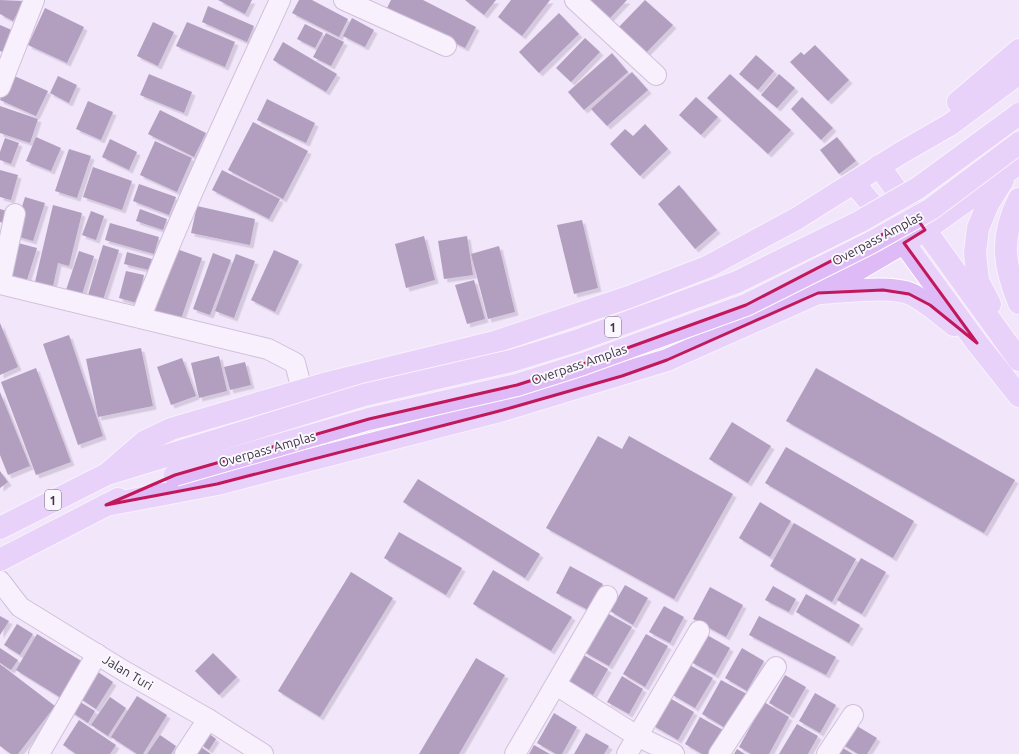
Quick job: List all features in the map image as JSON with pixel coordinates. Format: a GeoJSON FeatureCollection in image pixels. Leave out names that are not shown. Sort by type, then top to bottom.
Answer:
{"type":"FeatureCollection","features":[{"type":"Feature","properties":{"kind":"highway"},"geometry":{"type":"LineString","coordinates":[[899,154],[1019,50]]}},
{"type":"Feature","properties":{"kind":"highway"},"geometry":{"type":"LineString","coordinates":[[107,474],[144,442],[171,429],[302,390],[494,342],[629,297],[707,267],[796,219],[879,166],[951,124],[1019,73]]}},
{"type":"Feature","properties":{"kind":"highway","name":"Overpass Amplas"},"geometry":{"type":"LineString","coordinates":[[107,474],[364,396],[511,361],[576,341],[737,282],[860,222],[918,188],[1019,114]]}},
{"type":"Feature","properties":{"kind":"highway","name":"Overpass Amplas"},"geometry":{"type":"LineString","coordinates":[[106,505],[175,475],[370,419],[517,384],[583,364],[746,305],[870,243],[931,209],[1019,143]]}},
{"type":"Feature","properties":{"kind":"highway"},"geometry":{"type":"LineString","coordinates":[[879,166],[1019,360]]}},
{"type":"Feature","properties":{"kind":"highway"},"geometry":{"type":"LineString","coordinates":[[106,505],[217,484],[503,410],[622,376],[667,360],[818,293],[925,230],[1014,167]]}},
{"type":"Feature","properties":{"kind":"highway"},"geometry":{"type":"LineString","coordinates":[[1014,167],[988,204],[978,228],[975,253],[978,281],[1019,360]]}},
{"type":"Feature","properties":{"kind":"highway"},"geometry":{"type":"LineString","coordinates":[[854,183],[904,243],[977,343],[1019,396]]}},
{"type":"Feature","properties":{"kind":"highway"},"geometry":{"type":"LineString","coordinates":[[1019,199],[1010,217],[1005,238],[1009,277],[1019,302]]}},
{"type":"Feature","properties":{"kind":"highway"},"geometry":{"type":"LineString","coordinates":[[818,293],[883,290],[909,294],[930,305],[977,343]]}},
{"type":"Feature","properties":{"kind":"highway","name":"1"},"geometry":{"type":"LineString","coordinates":[[0,528],[107,474]]}},
{"type":"Feature","properties":{"kind":"highway","name":"1"},"geometry":{"type":"LineString","coordinates":[[0,560],[106,505]]}},
{"type":"Feature","properties":{"kind":"street"},"geometry":{"type":"LineString","coordinates":[[0,87],[34,0]]}},
{"type":"Feature","properties":{"kind":"street"},"geometry":{"type":"LineString","coordinates":[[142,317],[168,247],[197,179],[280,0]]}},
{"type":"Feature","properties":{"kind":"street"},"geometry":{"type":"LineString","coordinates":[[344,0],[446,46]]}},
{"type":"Feature","properties":{"kind":"street"},"geometry":{"type":"LineString","coordinates":[[575,0],[656,75]]}},
{"type":"Feature","properties":{"kind":"street"},"geometry":{"type":"LineString","coordinates":[[15,214],[0,284],[142,317],[268,349],[296,363],[302,390]]}},
{"type":"Feature","properties":{"kind":"street","name":"Jalan Turi"},"geometry":{"type":"LineString","coordinates":[[0,581],[20,607],[264,754]]}},
{"type":"Feature","properties":{"kind":"street"},"geometry":{"type":"LineString","coordinates":[[515,754],[607,596]]}},
{"type":"Feature","properties":{"kind":"street"},"geometry":{"type":"LineString","coordinates":[[627,754],[699,631]]}},
{"type":"Feature","properties":{"kind":"street"},"geometry":{"type":"LineString","coordinates":[[39,754],[97,654]]}},
{"type":"Feature","properties":{"kind":"street"},"geometry":{"type":"LineString","coordinates":[[719,754],[776,667]]}},
{"type":"Feature","properties":{"kind":"street"},"geometry":{"type":"LineString","coordinates":[[556,685],[638,736],[674,754]]}},
{"type":"Feature","properties":{"kind":"street"},"geometry":{"type":"LineString","coordinates":[[827,754],[853,714]]}},
{"type":"Feature","properties":{"kind":"street"},"geometry":{"type":"LineString","coordinates":[[185,754],[208,719]]}},
{"type":"Feature","properties":{"kind":"highlighted area"},"geometry":{"type":"Polygon","coordinates":[[[916,217],[925,230],[904,243],[977,343],[930,305],[909,294],[883,290],[818,293],[667,360],[622,376],[503,410],[217,484],[106,505],[175,475],[369,419],[517,385],[583,364],[746,305],[916,217]]]}},
{"type":"Feature","properties":{"kind":"building"},"geometry":{"type":"Polygon","coordinates":[[[0,0],[24,1],[13,21],[0,14],[0,0]]]}},
{"type":"Feature","properties":{"kind":"building"},"geometry":{"type":"Polygon","coordinates":[[[218,0],[252,0],[245,14],[218,0]]]}},
{"type":"Feature","properties":{"kind":"building"},"geometry":{"type":"Polygon","coordinates":[[[299,0],[312,0],[348,19],[339,37],[292,13],[299,0]]]}},
{"type":"Feature","properties":{"kind":"building"},"geometry":{"type":"Polygon","coordinates":[[[391,0],[423,0],[476,27],[465,48],[387,8],[391,0]]]}},
{"type":"Feature","properties":{"kind":"building"},"geometry":{"type":"Polygon","coordinates":[[[465,0],[496,0],[484,15],[465,0]]]}},
{"type":"Feature","properties":{"kind":"building"},"geometry":{"type":"Polygon","coordinates":[[[511,0],[550,0],[522,36],[498,17],[511,0]]]}},
{"type":"Feature","properties":{"kind":"building"},"geometry":{"type":"Polygon","coordinates":[[[590,0],[627,0],[610,18],[590,0]]]}},
{"type":"Feature","properties":{"kind":"building"},"geometry":{"type":"Polygon","coordinates":[[[645,0],[673,25],[642,57],[615,31],[645,0]]]}},
{"type":"Feature","properties":{"kind":"building"},"geometry":{"type":"Polygon","coordinates":[[[208,6],[254,26],[247,42],[202,22],[208,6]]]}},
{"type":"Feature","properties":{"kind":"building"},"geometry":{"type":"Polygon","coordinates":[[[45,8],[84,27],[67,63],[28,45],[45,8]]]}},
{"type":"Feature","properties":{"kind":"building"},"geometry":{"type":"Polygon","coordinates":[[[559,13],[579,34],[539,73],[519,52],[559,13]]]}},
{"type":"Feature","properties":{"kind":"building"},"geometry":{"type":"Polygon","coordinates":[[[352,18],[374,30],[365,47],[343,36],[352,18]]]}},
{"type":"Feature","properties":{"kind":"building"},"geometry":{"type":"Polygon","coordinates":[[[153,22],[174,32],[158,66],[137,56],[153,22]]]}},
{"type":"Feature","properties":{"kind":"building"},"geometry":{"type":"Polygon","coordinates":[[[187,22],[235,42],[225,67],[176,46],[187,22]]]}},
{"type":"Feature","properties":{"kind":"building"},"geometry":{"type":"Polygon","coordinates":[[[305,24],[323,33],[315,48],[297,39],[305,24]]]}},
{"type":"Feature","properties":{"kind":"building"},"geometry":{"type":"Polygon","coordinates":[[[0,25],[14,31],[5,53],[0,51],[0,25]]]}},
{"type":"Feature","properties":{"kind":"building"},"geometry":{"type":"Polygon","coordinates":[[[326,33],[344,42],[331,66],[313,57],[326,33]]]}},
{"type":"Feature","properties":{"kind":"building"},"geometry":{"type":"Polygon","coordinates":[[[585,38],[600,52],[571,82],[556,68],[585,38]]]}},
{"type":"Feature","properties":{"kind":"building"},"geometry":{"type":"Polygon","coordinates":[[[283,42],[337,74],[326,92],[273,60],[283,42]]]}},
{"type":"Feature","properties":{"kind":"building"},"geometry":{"type":"Polygon","coordinates":[[[815,45],[849,80],[828,101],[790,62],[801,52],[804,55],[815,45]]]}},
{"type":"Feature","properties":{"kind":"building"},"geometry":{"type":"Polygon","coordinates":[[[612,53],[628,72],[584,110],[568,92],[612,53]]]}},
{"type":"Feature","properties":{"kind":"building"},"geometry":{"type":"Polygon","coordinates":[[[756,55],[774,71],[758,90],[739,74],[756,55]]]}},
{"type":"Feature","properties":{"kind":"building"},"geometry":{"type":"Polygon","coordinates":[[[632,72],[648,90],[607,126],[591,109],[632,72]]]}},
{"type":"Feature","properties":{"kind":"building"},"geometry":{"type":"Polygon","coordinates":[[[10,74],[48,91],[36,116],[0,100],[10,74]]]}},
{"type":"Feature","properties":{"kind":"building"},"geometry":{"type":"Polygon","coordinates":[[[149,74],[192,92],[184,113],[140,95],[149,74]]]}},
{"type":"Feature","properties":{"kind":"building"},"geometry":{"type":"Polygon","coordinates":[[[730,74],[791,130],[768,154],[707,98],[730,74]]]}},
{"type":"Feature","properties":{"kind":"building"},"geometry":{"type":"Polygon","coordinates":[[[779,74],[795,88],[777,108],[761,95],[779,74]]]}},
{"type":"Feature","properties":{"kind":"building"},"geometry":{"type":"Polygon","coordinates":[[[58,76],[77,85],[69,103],[50,93],[58,76]]]}},
{"type":"Feature","properties":{"kind":"building"},"geometry":{"type":"Polygon","coordinates":[[[696,97],[718,117],[701,135],[679,115],[696,97]]]}},
{"type":"Feature","properties":{"kind":"building"},"geometry":{"type":"Polygon","coordinates":[[[802,97],[833,128],[821,140],[791,109],[802,97]]]}},
{"type":"Feature","properties":{"kind":"building"},"geometry":{"type":"Polygon","coordinates":[[[267,99],[315,123],[306,143],[257,120],[267,99]]]}},
{"type":"Feature","properties":{"kind":"building"},"geometry":{"type":"Polygon","coordinates":[[[88,101],[113,112],[101,140],[76,129],[88,101]]]}},
{"type":"Feature","properties":{"kind":"building"},"geometry":{"type":"Polygon","coordinates":[[[0,106],[38,119],[30,143],[0,133],[0,106]]]}},
{"type":"Feature","properties":{"kind":"building"},"geometry":{"type":"Polygon","coordinates":[[[160,110],[206,133],[194,157],[148,134],[160,110]]]}},
{"type":"Feature","properties":{"kind":"building"},"geometry":{"type":"Polygon","coordinates":[[[253,122],[308,151],[283,199],[228,170],[253,122]]]}},
{"type":"Feature","properties":{"kind":"building"},"geometry":{"type":"Polygon","coordinates":[[[645,124],[668,149],[640,176],[610,144],[625,129],[633,136],[645,124]]]}},
{"type":"Feature","properties":{"kind":"building"},"geometry":{"type":"Polygon","coordinates":[[[36,137],[61,148],[51,171],[26,161],[36,137]]]}},
{"type":"Feature","properties":{"kind":"building"},"geometry":{"type":"Polygon","coordinates":[[[837,137],[856,161],[839,174],[820,150],[837,137]]]}},
{"type":"Feature","properties":{"kind":"building"},"geometry":{"type":"Polygon","coordinates":[[[5,138],[19,143],[11,164],[0,160],[0,152],[5,138]]]}},
{"type":"Feature","properties":{"kind":"building"},"geometry":{"type":"Polygon","coordinates":[[[110,139],[137,152],[129,170],[102,157],[110,139]]]}},
{"type":"Feature","properties":{"kind":"building"},"geometry":{"type":"Polygon","coordinates":[[[155,141],[192,158],[177,192],[140,175],[155,141]]]}},
{"type":"Feature","properties":{"kind":"building"},"geometry":{"type":"Polygon","coordinates":[[[69,149],[91,156],[77,198],[55,191],[69,149]]]}},
{"type":"Feature","properties":{"kind":"building"},"geometry":{"type":"Polygon","coordinates":[[[93,167],[132,181],[122,210],[83,197],[93,167]]]}},
{"type":"Feature","properties":{"kind":"building"},"geometry":{"type":"Polygon","coordinates":[[[0,170],[18,175],[11,200],[0,197],[0,170]]]}},
{"type":"Feature","properties":{"kind":"building"},"geometry":{"type":"Polygon","coordinates":[[[222,170],[280,199],[269,219],[212,190],[222,170]]]}},
{"type":"Feature","properties":{"kind":"building"},"geometry":{"type":"Polygon","coordinates":[[[139,184],[176,197],[169,215],[133,201],[139,184]]]}},
{"type":"Feature","properties":{"kind":"building"},"geometry":{"type":"Polygon","coordinates":[[[679,185],[717,230],[695,249],[658,204],[679,185]]]}},
{"type":"Feature","properties":{"kind":"building"},"geometry":{"type":"Polygon","coordinates":[[[25,197],[45,203],[33,241],[13,235],[25,197]]]}},
{"type":"Feature","properties":{"kind":"building"},"geometry":{"type":"Polygon","coordinates":[[[53,205],[82,213],[69,266],[58,263],[53,286],[35,282],[53,205]]]}},
{"type":"Feature","properties":{"kind":"building"},"geometry":{"type":"Polygon","coordinates":[[[197,206],[255,219],[250,245],[191,233],[197,206]]]}},
{"type":"Feature","properties":{"kind":"building"},"geometry":{"type":"Polygon","coordinates":[[[0,209],[10,212],[7,224],[0,222],[0,209]]]}},
{"type":"Feature","properties":{"kind":"building"},"geometry":{"type":"Polygon","coordinates":[[[140,209],[167,219],[163,230],[136,221],[140,209]]]}},
{"type":"Feature","properties":{"kind":"building"},"geometry":{"type":"Polygon","coordinates":[[[91,211],[104,216],[96,240],[82,235],[91,211]]]}},
{"type":"Feature","properties":{"kind":"building"},"geometry":{"type":"Polygon","coordinates":[[[582,220],[598,288],[574,294],[557,225],[582,220]]]}},
{"type":"Feature","properties":{"kind":"building"},"geometry":{"type":"Polygon","coordinates":[[[110,223],[159,237],[154,254],[105,240],[110,223]]]}},
{"type":"Feature","properties":{"kind":"building"},"geometry":{"type":"Polygon","coordinates":[[[424,236],[435,280],[406,288],[395,244],[424,236]]]}},
{"type":"Feature","properties":{"kind":"building"},"geometry":{"type":"Polygon","coordinates":[[[467,236],[473,275],[444,279],[438,241],[467,236]]]}},
{"type":"Feature","properties":{"kind":"building"},"geometry":{"type":"Polygon","coordinates":[[[18,243],[37,248],[27,280],[8,274],[18,243]]]}},
{"type":"Feature","properties":{"kind":"building"},"geometry":{"type":"Polygon","coordinates":[[[103,245],[119,250],[103,300],[88,295],[103,245]]]}},
{"type":"Feature","properties":{"kind":"building"},"geometry":{"type":"Polygon","coordinates":[[[499,246],[515,312],[488,319],[471,254],[499,246]]]}},
{"type":"Feature","properties":{"kind":"building"},"geometry":{"type":"Polygon","coordinates":[[[174,248],[202,258],[181,319],[153,310],[174,248]]]}},
{"type":"Feature","properties":{"kind":"building"},"geometry":{"type":"Polygon","coordinates":[[[274,250],[299,261],[275,312],[251,300],[274,250]]]}},
{"type":"Feature","properties":{"kind":"building"},"geometry":{"type":"Polygon","coordinates":[[[79,251],[94,256],[80,301],[64,296],[79,251]]]}},
{"type":"Feature","properties":{"kind":"building"},"geometry":{"type":"Polygon","coordinates":[[[127,252],[152,259],[149,270],[124,264],[127,252]]]}},
{"type":"Feature","properties":{"kind":"building"},"geometry":{"type":"Polygon","coordinates":[[[213,253],[231,260],[210,315],[193,309],[213,253]]]}},
{"type":"Feature","properties":{"kind":"building"},"geometry":{"type":"Polygon","coordinates":[[[236,254],[255,261],[234,318],[215,311],[236,254]]]}},
{"type":"Feature","properties":{"kind":"building"},"geometry":{"type":"Polygon","coordinates":[[[126,271],[144,275],[137,303],[119,298],[126,271]]]}},
{"type":"Feature","properties":{"kind":"building"},"geometry":{"type":"Polygon","coordinates":[[[474,280],[485,319],[467,324],[455,285],[474,280]]]}},
{"type":"Feature","properties":{"kind":"building"},"geometry":{"type":"Polygon","coordinates":[[[0,323],[18,367],[0,375],[0,323]]]}},
{"type":"Feature","properties":{"kind":"building"},"geometry":{"type":"Polygon","coordinates":[[[69,335],[103,436],[78,445],[43,344],[69,335]]]}},
{"type":"Feature","properties":{"kind":"building"},"geometry":{"type":"Polygon","coordinates":[[[141,348],[153,406],[98,417],[86,359],[141,348]]]}},
{"type":"Feature","properties":{"kind":"building"},"geometry":{"type":"Polygon","coordinates":[[[219,356],[227,391],[199,398],[191,363],[219,356]]]}},
{"type":"Feature","properties":{"kind":"building"},"geometry":{"type":"Polygon","coordinates":[[[182,358],[196,396],[171,405],[157,367],[182,358]]]}},
{"type":"Feature","properties":{"kind":"building"},"geometry":{"type":"Polygon","coordinates":[[[245,362],[251,385],[230,390],[224,367],[245,362]]]}},
{"type":"Feature","properties":{"kind":"building"},"geometry":{"type":"Polygon","coordinates":[[[36,368],[71,462],[36,475],[1,382],[36,368]]]}},
{"type":"Feature","properties":{"kind":"building"},"geometry":{"type":"Polygon","coordinates":[[[816,368],[1015,480],[984,533],[786,421],[816,368]]]}},
{"type":"Feature","properties":{"kind":"building"},"geometry":{"type":"Polygon","coordinates":[[[0,392],[30,466],[8,475],[0,455],[0,392]]]}},
{"type":"Feature","properties":{"kind":"building"},"geometry":{"type":"Polygon","coordinates":[[[732,422],[771,446],[748,483],[709,459],[732,422]]]}},
{"type":"Feature","properties":{"kind":"building"},"geometry":{"type":"Polygon","coordinates":[[[598,436],[622,449],[629,436],[733,494],[674,599],[546,528],[598,436]]]}},
{"type":"Feature","properties":{"kind":"building"},"geometry":{"type":"Polygon","coordinates":[[[786,447],[914,521],[893,558],[765,483],[786,447]]]}},
{"type":"Feature","properties":{"kind":"building"},"geometry":{"type":"Polygon","coordinates":[[[0,471],[8,482],[0,488],[0,471]]]}},
{"type":"Feature","properties":{"kind":"building"},"geometry":{"type":"Polygon","coordinates":[[[418,479],[540,554],[525,578],[403,502],[418,479]]]}},
{"type":"Feature","properties":{"kind":"building"},"geometry":{"type":"Polygon","coordinates":[[[760,502],[791,521],[770,557],[739,538],[760,502]]]}},
{"type":"Feature","properties":{"kind":"building"},"geometry":{"type":"Polygon","coordinates":[[[794,523],[856,559],[832,602],[770,566],[794,523]]]}},
{"type":"Feature","properties":{"kind":"building"},"geometry":{"type":"Polygon","coordinates":[[[399,532],[462,568],[446,595],[384,558],[399,532]]]}},
{"type":"Feature","properties":{"kind":"building"},"geometry":{"type":"Polygon","coordinates":[[[861,558],[886,572],[862,614],[837,600],[861,558]]]}},
{"type":"Feature","properties":{"kind":"building"},"geometry":{"type":"Polygon","coordinates":[[[570,566],[603,584],[588,610],[556,593],[570,566]]]}},
{"type":"Feature","properties":{"kind":"building"},"geometry":{"type":"Polygon","coordinates":[[[493,570],[572,617],[551,651],[473,604],[493,570]]]}},
{"type":"Feature","properties":{"kind":"building"},"geometry":{"type":"Polygon","coordinates":[[[351,572],[393,598],[320,717],[278,691],[351,572]]]}},
{"type":"Feature","properties":{"kind":"building"},"geometry":{"type":"Polygon","coordinates":[[[625,585],[648,598],[633,625],[610,611],[625,585]]]}},
{"type":"Feature","properties":{"kind":"building"},"geometry":{"type":"Polygon","coordinates":[[[773,586],[796,599],[789,612],[765,600],[773,586]]]}},
{"type":"Feature","properties":{"kind":"building"},"geometry":{"type":"Polygon","coordinates":[[[710,587],[743,605],[726,637],[693,619],[710,587]]]}},
{"type":"Feature","properties":{"kind":"building"},"geometry":{"type":"Polygon","coordinates":[[[806,594],[860,625],[849,643],[796,612],[806,594]]]}},
{"type":"Feature","properties":{"kind":"building"},"geometry":{"type":"Polygon","coordinates":[[[664,606],[684,617],[670,643],[649,632],[664,606]]]}},
{"type":"Feature","properties":{"kind":"building"},"geometry":{"type":"Polygon","coordinates":[[[607,613],[632,627],[609,666],[584,652],[607,613]]]}},
{"type":"Feature","properties":{"kind":"building"},"geometry":{"type":"Polygon","coordinates":[[[0,616],[9,621],[0,635],[0,616]]]}},
{"type":"Feature","properties":{"kind":"building"},"geometry":{"type":"Polygon","coordinates":[[[759,616],[836,657],[826,675],[749,635],[759,616]]]}},
{"type":"Feature","properties":{"kind":"building"},"geometry":{"type":"Polygon","coordinates":[[[17,624],[33,634],[20,655],[4,645],[17,624]]]}},
{"type":"Feature","properties":{"kind":"building"},"geometry":{"type":"Polygon","coordinates":[[[37,634],[88,665],[66,701],[16,670],[37,634]]]}},
{"type":"Feature","properties":{"kind":"building"},"geometry":{"type":"Polygon","coordinates":[[[646,634],[668,646],[645,687],[623,674],[646,634]]]}},
{"type":"Feature","properties":{"kind":"building"},"geometry":{"type":"Polygon","coordinates":[[[707,635],[730,648],[715,675],[691,662],[707,635]]]}},
{"type":"Feature","properties":{"kind":"building"},"geometry":{"type":"Polygon","coordinates":[[[0,648],[18,660],[11,670],[0,663],[0,648]]]}},
{"type":"Feature","properties":{"kind":"building"},"geometry":{"type":"Polygon","coordinates":[[[742,648],[764,661],[747,691],[725,678],[742,648]]]}},
{"type":"Feature","properties":{"kind":"building"},"geometry":{"type":"Polygon","coordinates":[[[213,653],[237,677],[219,695],[195,671],[213,653]]]}},
{"type":"Feature","properties":{"kind":"building"},"geometry":{"type":"Polygon","coordinates":[[[582,654],[608,669],[593,695],[567,680],[582,654]]]}},
{"type":"Feature","properties":{"kind":"building"},"geometry":{"type":"Polygon","coordinates":[[[476,658],[505,675],[459,754],[419,754],[476,658]]]}},
{"type":"Feature","properties":{"kind":"building"},"geometry":{"type":"Polygon","coordinates":[[[0,664],[55,706],[18,754],[11,754],[0,746],[0,664]]]}},
{"type":"Feature","properties":{"kind":"building"},"geometry":{"type":"Polygon","coordinates":[[[688,664],[713,678],[695,708],[671,694],[688,664]]]}},
{"type":"Feature","properties":{"kind":"building"},"geometry":{"type":"Polygon","coordinates":[[[92,668],[113,682],[96,709],[75,695],[92,668]]]}},
{"type":"Feature","properties":{"kind":"building"},"geometry":{"type":"Polygon","coordinates":[[[785,675],[806,687],[790,715],[769,703],[785,675]]]}},
{"type":"Feature","properties":{"kind":"building"},"geometry":{"type":"Polygon","coordinates":[[[622,676],[643,689],[629,714],[607,702],[622,676]]]}},
{"type":"Feature","properties":{"kind":"building"},"geometry":{"type":"Polygon","coordinates":[[[721,680],[747,694],[727,729],[702,714],[721,680]]]}},
{"type":"Feature","properties":{"kind":"building"},"geometry":{"type":"Polygon","coordinates":[[[815,693],[836,705],[820,733],[799,721],[815,693]]]}},
{"type":"Feature","properties":{"kind":"building"},"geometry":{"type":"Polygon","coordinates":[[[137,696],[167,715],[143,754],[137,754],[111,737],[137,696]]]}},
{"type":"Feature","properties":{"kind":"building"},"geometry":{"type":"Polygon","coordinates":[[[110,697],[126,708],[108,736],[91,725],[110,697]]]}},
{"type":"Feature","properties":{"kind":"building"},"geometry":{"type":"Polygon","coordinates":[[[668,697],[694,712],[678,740],[652,725],[668,697]]]}},
{"type":"Feature","properties":{"kind":"building"},"geometry":{"type":"Polygon","coordinates":[[[77,700],[95,711],[88,723],[70,711],[77,700]]]}},
{"type":"Feature","properties":{"kind":"building"},"geometry":{"type":"Polygon","coordinates":[[[764,702],[789,717],[769,754],[751,754],[739,747],[764,702]]]}},
{"type":"Feature","properties":{"kind":"building"},"geometry":{"type":"Polygon","coordinates":[[[554,713],[577,727],[562,754],[556,754],[537,743],[554,713]]]}},
{"type":"Feature","properties":{"kind":"building"},"geometry":{"type":"Polygon","coordinates":[[[700,717],[725,731],[712,754],[702,754],[685,744],[700,717]]]}},
{"type":"Feature","properties":{"kind":"building"},"geometry":{"type":"Polygon","coordinates":[[[79,720],[116,745],[110,754],[76,754],[63,745],[79,720]]]}},
{"type":"Feature","properties":{"kind":"building"},"geometry":{"type":"Polygon","coordinates":[[[852,723],[877,738],[867,754],[858,754],[840,743],[852,723]]]}},
{"type":"Feature","properties":{"kind":"building"},"geometry":{"type":"Polygon","coordinates":[[[797,724],[818,736],[808,754],[779,754],[797,724]]]}},
{"type":"Feature","properties":{"kind":"building"},"geometry":{"type":"Polygon","coordinates":[[[207,732],[216,739],[209,750],[200,744],[207,732]]]}},
{"type":"Feature","properties":{"kind":"building"},"geometry":{"type":"Polygon","coordinates":[[[586,733],[609,746],[604,754],[574,754],[586,733]]]}},
{"type":"Feature","properties":{"kind":"building"},"geometry":{"type":"Polygon","coordinates":[[[160,735],[176,746],[171,754],[147,754],[160,735]]]}},
{"type":"Feature","properties":{"kind":"building"},"geometry":{"type":"Polygon","coordinates":[[[198,745],[211,754],[192,754],[198,745]]]}},
{"type":"Feature","properties":{"kind":"building"},"geometry":{"type":"Polygon","coordinates":[[[534,745],[550,754],[529,754],[534,745]]]}},
{"type":"Feature","properties":{"kind":"building"},"geometry":{"type":"Polygon","coordinates":[[[838,745],[853,754],[833,754],[838,745]]]}},
{"type":"Feature","properties":{"kind":"building"},"geometry":{"type":"Polygon","coordinates":[[[737,749],[745,754],[734,754],[737,749]]]}}]}
